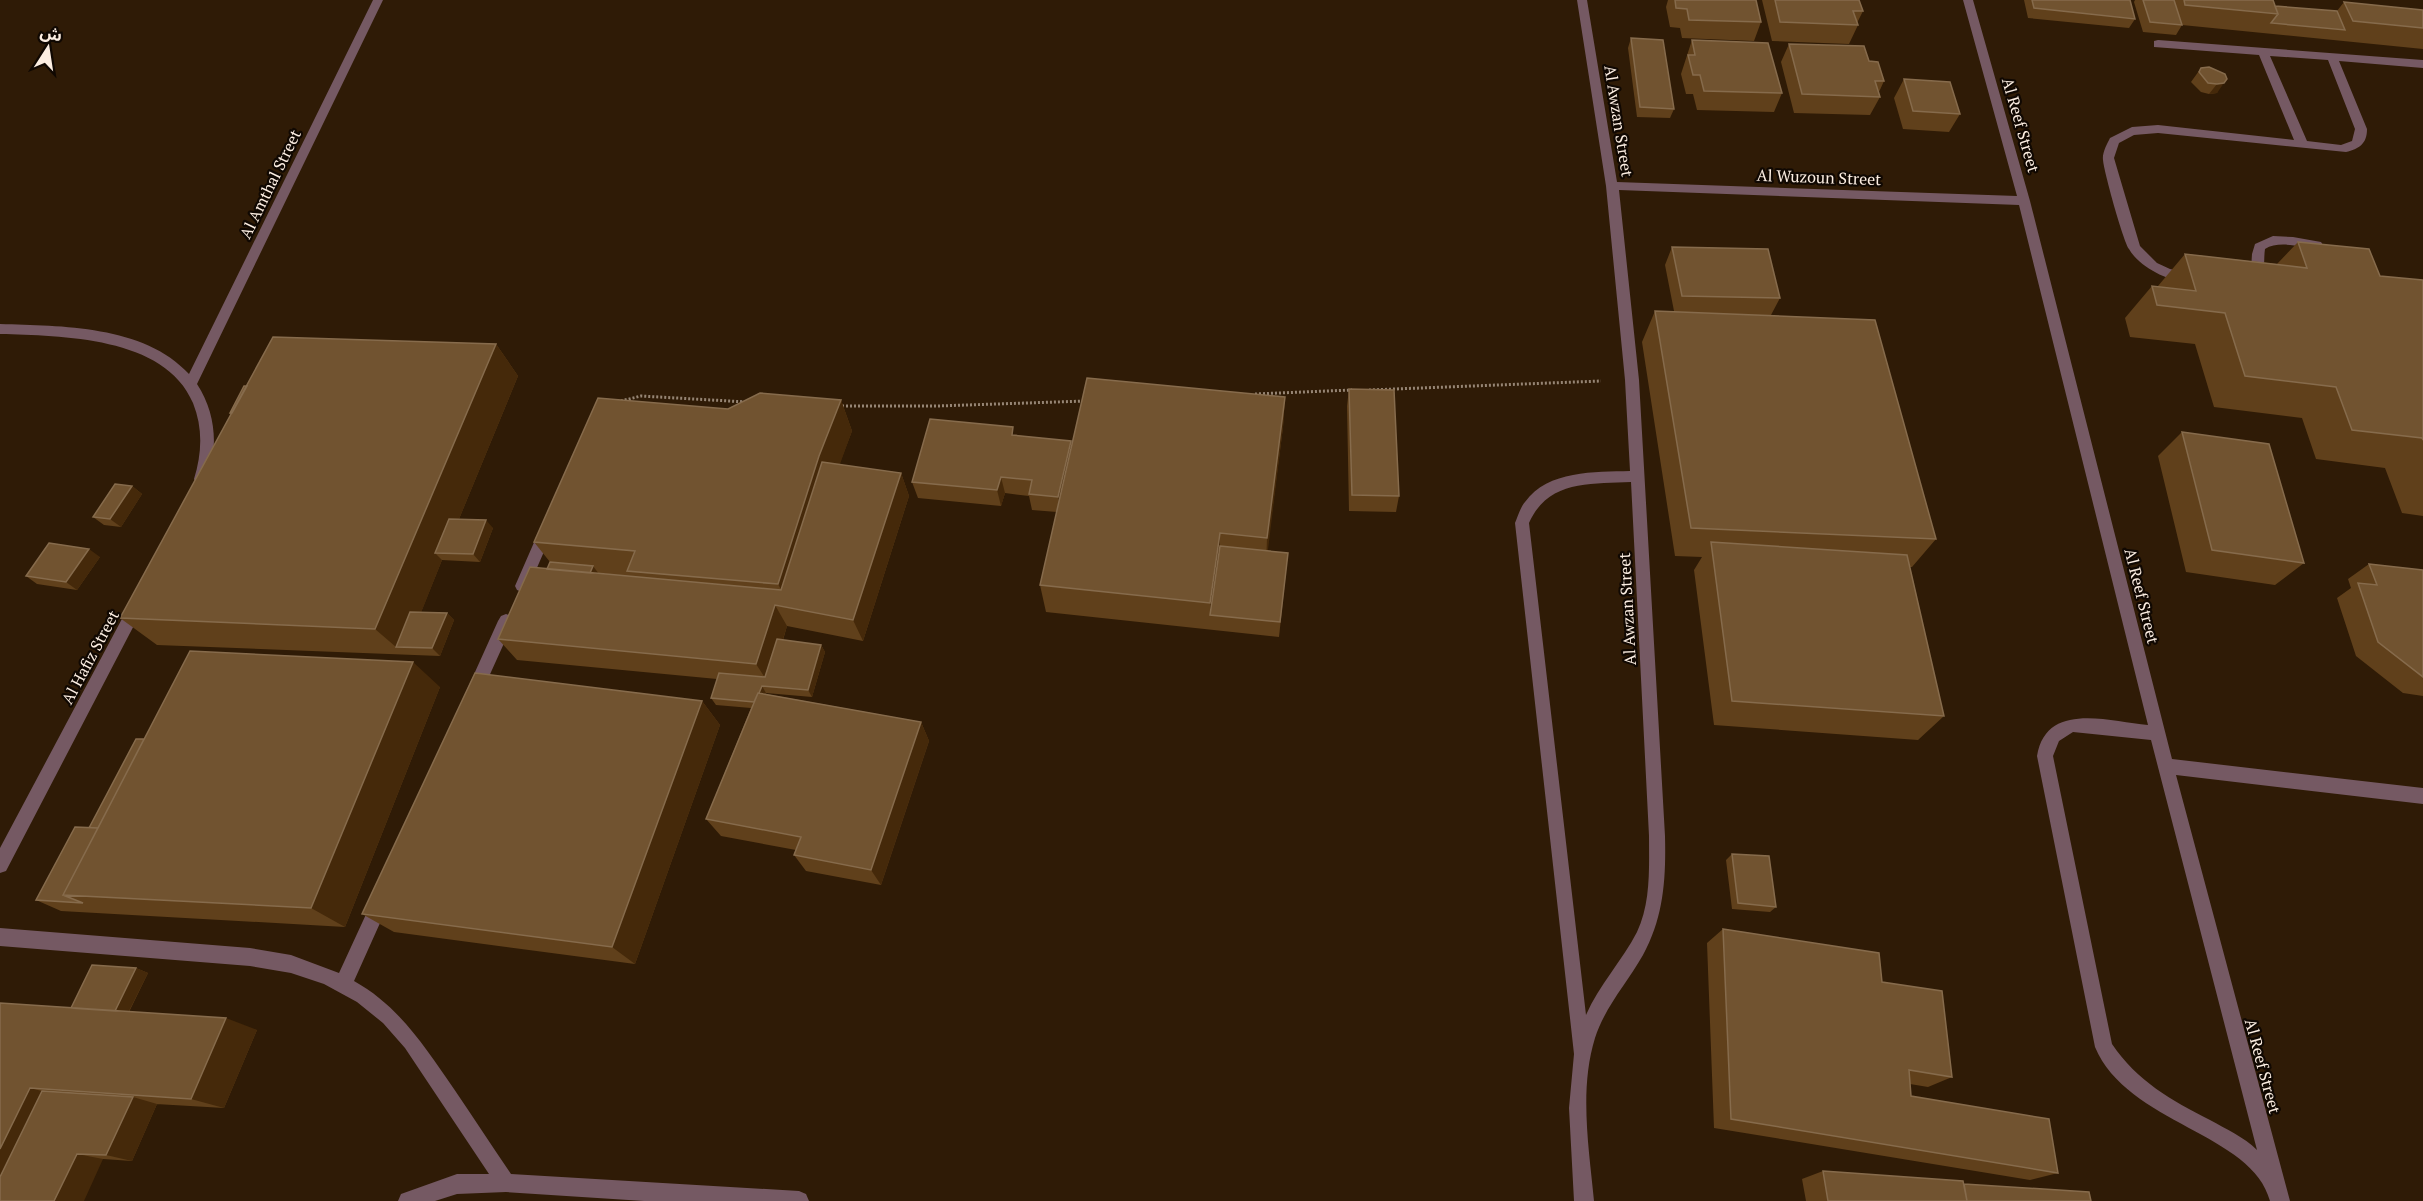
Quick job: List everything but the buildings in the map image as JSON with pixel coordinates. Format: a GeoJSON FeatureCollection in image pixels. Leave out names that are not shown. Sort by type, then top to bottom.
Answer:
{"type":"FeatureCollection","features":[{"type":"Feature","properties":{"kind":"street","name":"Al Amthal Street"},"geometry":{"type":"LineString","coordinates":[[191,383],[378,0]]}},
{"type":"Feature","properties":{"kind":"street","name":"Al Awzan Street"},"geometry":{"type":"LineString","coordinates":[[1582,0],[1612,186],[1632,380],[1657,836],[1657,881],[1648,926],[1594,1017],[1581,1058],[1577,1103],[1584,1201]]}},
{"type":"Feature","properties":{"kind":"street","name":"Al Reef Street"},"geometry":{"type":"LineString","coordinates":[[1968,0],[2024,201],[2166,766],[2280,1201]]}},
{"type":"Feature","properties":{"kind":"street"},"geometry":{"type":"LineString","coordinates":[[2158,44],[2423,64]]}},
{"type":"Feature","properties":{"kind":"street"},"geometry":{"type":"LineString","coordinates":[[2263,52],[2302,144]]}},
{"type":"Feature","properties":{"kind":"street"},"geometry":{"type":"LineString","coordinates":[[2202,279],[2167,273],[2142,258],[2134,248],[2108,158],[2114,141],[2132,131],[2145,129],[2341,149],[2358,144],[2362,137],[2361,129],[2332,57]]}},
{"type":"Feature","properties":{"kind":"street","name":"Al Wuzoun Street"},"geometry":{"type":"LineString","coordinates":[[1612,186],[2024,201]]}},
{"type":"Feature","properties":{"kind":"street"},"geometry":{"type":"LineString","coordinates":[[2234,283],[2253,278],[2258,271],[2259,248],[2264,243],[2274,240],[2325,246]]}},
{"type":"Feature","properties":{"kind":"street"},"geometry":{"type":"LineString","coordinates":[[0,328],[87,334],[125,343],[165,361],[191,383],[202,402],[209,432],[206,466],[195,493]]}},
{"type":"Feature","properties":{"kind":"street"},"geometry":{"type":"LineString","coordinates":[[1581,1058],[1522,523],[1533,499],[1554,485],[1637,476]]}},
{"type":"Feature","properties":{"kind":"street"},"geometry":{"type":"LineString","coordinates":[[468,705],[555,512]]}},
{"type":"Feature","properties":{"kind":"street","name":"Al Hafiz Street"},"geometry":{"type":"LineString","coordinates":[[0,865],[142,595]]}},
{"type":"Feature","properties":{"kind":"street"},"geometry":{"type":"LineString","coordinates":[[2158,733],[2073,725],[2060,729],[2051,736],[2046,745],[2045,756],[2104,1047],[2114,1066],[2130,1084],[2232,1143],[2248,1154],[2275,1182]]}},
{"type":"Feature","properties":{"kind":"street"},"geometry":{"type":"LineString","coordinates":[[2166,766],[2423,796]]}},
{"type":"Feature","properties":{"kind":"street"},"geometry":{"type":"LineString","coordinates":[[343,985],[386,888]]}},
{"type":"Feature","properties":{"kind":"street"},"geometry":{"type":"LineString","coordinates":[[0,937],[250,957],[291,964],[328,977],[363,996],[389,1017],[411,1041],[506,1183]]}},
{"type":"Feature","properties":{"kind":"street"},"geometry":{"type":"LineString","coordinates":[[408,1201],[457,1184],[506,1183],[799,1201]]}},
{"type":"Feature","properties":{"kind":"path"},"geometry":{"type":"LineString","coordinates":[[1255,394],[1632,380]]}},
{"type":"Feature","properties":{"kind":"path"},"geometry":{"type":"LineString","coordinates":[[611,405],[641,396],[756,402]]}},
{"type":"Feature","properties":{"kind":"path"},"geometry":{"type":"LineString","coordinates":[[834,405],[938,406],[1090,401]]}}]}
